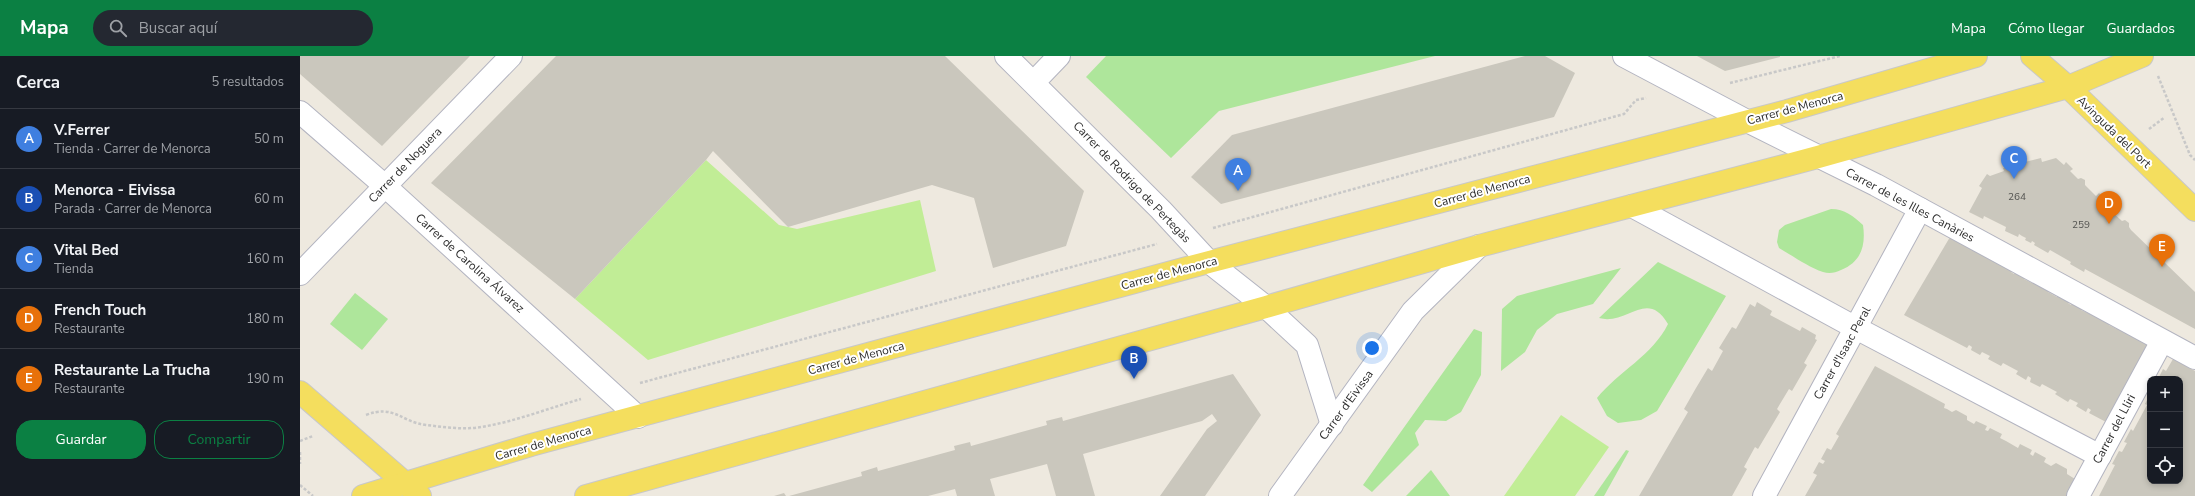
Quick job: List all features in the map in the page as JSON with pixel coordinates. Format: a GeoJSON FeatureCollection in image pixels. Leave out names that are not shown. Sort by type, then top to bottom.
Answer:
{"type":"FeatureCollection","features":[{"type":"Feature","properties":{"kind":"main road","name":"Carrer de Menorca"},"geometry":{"type":"LineString","coordinates":[[363,496],[413,490],[531,445],[1209,262],[1748,121],[1895,81],[1976,56]]}},
{"type":"Feature","properties":{"kind":"main road","name":"Avinguda del Port"},"geometry":{"type":"LineString","coordinates":[[2032,56],[2068,87],[2195,210]]}},
{"type":"Feature","properties":{"kind":"main road"},"geometry":{"type":"LineString","coordinates":[[586,496],[1266,307],[1479,246],[1818,157],[2149,63]]}},
{"type":"Feature","properties":{"kind":"main road"},"geometry":{"type":"LineString","coordinates":[[300,392],[413,490]]}},
{"type":"Feature","properties":{"kind":"street","name":"Carrer de Noguera"},"geometry":{"type":"LineString","coordinates":[[300,274],[511,56]]}},
{"type":"Feature","properties":{"kind":"street","name":"Carrer de Rodrigo de Pertegàs"},"geometry":{"type":"LineString","coordinates":[[1006,56],[1034,82],[1161,210],[1209,262],[1266,307],[1307,346],[1332,424]]}},
{"type":"Feature","properties":{"kind":"street"},"geometry":{"type":"LineString","coordinates":[[1034,82],[1059,56]]}},
{"type":"Feature","properties":{"kind":"street","name":"Carrer de les Illes Canàries"},"geometry":{"type":"LineString","coordinates":[[1624,56],[1920,209],[2195,358]]}},
{"type":"Feature","properties":{"kind":"street","name":"Carrer de Carolina Álvarez"},"geometry":{"type":"LineString","coordinates":[[300,112],[385,186],[638,417]]}},
{"type":"Feature","properties":{"kind":"street"},"geometry":{"type":"LineString","coordinates":[[1632,206],[1856,328],[2100,456]]}},
{"type":"Feature","properties":{"kind":"street","name":"Carrer d'Isaac Peral"},"geometry":{"type":"LineString","coordinates":[[1764,496],[1920,209]]}},
{"type":"Feature","properties":{"kind":"street","name":"Carrer d'Eivissa"},"geometry":{"type":"LineString","coordinates":[[1280,496],[1413,311],[1479,246]]}},
{"type":"Feature","properties":{"kind":"street","name":"Carrer del Lliri"},"geometry":{"type":"LineString","coordinates":[[2078,496],[2162,341]]}},
{"type":"Feature","properties":{"kind":"path"},"geometry":{"type":"LineString","coordinates":[[1722,84],[1840,56]]}},
{"type":"Feature","properties":{"kind":"path"},"geometry":{"type":"LineString","coordinates":[[2149,63],[2190,155],[2195,160]]}},
{"type":"Feature","properties":{"kind":"path"},"geometry":{"type":"LineString","coordinates":[[1212,228],[1624,114],[1636,100]]}},
{"type":"Feature","properties":{"kind":"path"},"geometry":{"type":"LineString","coordinates":[[2146,131],[2165,117]]}},
{"type":"Feature","properties":{"kind":"path"},"geometry":{"type":"LineString","coordinates":[[641,383],[1151,245]]}},
{"type":"Feature","properties":{"kind":"path"},"geometry":{"type":"LineString","coordinates":[[378,410],[388,411],[424,425],[460,428],[481,427],[579,400]]}},
{"type":"Feature","properties":{"kind":"path"},"geometry":{"type":"LineString","coordinates":[[300,452],[300,464]]}},
{"type":"Feature","properties":{"kind":"path"},"geometry":{"type":"LineString","coordinates":[[300,484],[313,496]]}},
{"type":"Feature","properties":{"kind":"green space"},"geometry":{"type":"Polygon","coordinates":[[[1106,56],[1435,56],[1219,111],[1171,158],[1086,77],[1106,56]]]}},
{"type":"Feature","properties":{"kind":"green space"},"geometry":{"type":"Polygon","coordinates":[[[706,160],[779,225],[797,229],[920,200],[936,271],[648,360],[575,299],[706,160]]]}},
{"type":"Feature","properties":{"kind":"green space"},"geometry":{"type":"Polygon","coordinates":[[[1831,209],[1845,212],[1863,225],[1864,240],[1861,252],[1858,258],[1848,267],[1836,272],[1825,273],[1779,248],[1777,242],[1779,230],[1785,225],[1831,209]]]}},
{"type":"Feature","properties":{"kind":"green space"},"geometry":{"type":"Polygon","coordinates":[[[1658,262],[1726,296],[1657,411],[1641,420],[1618,423],[1607,416],[1597,398],[1654,345],[1668,324],[1660,314],[1652,309],[1644,308],[1619,317],[1609,319],[1599,318],[1658,262]]]}},
{"type":"Feature","properties":{"kind":"green space"},"geometry":{"type":"Polygon","coordinates":[[[1621,268],[1593,304],[1557,314],[1537,330],[1525,352],[1501,371],[1502,309],[1517,296],[1621,268]]]}},
{"type":"Feature","properties":{"kind":"green space"},"geometry":{"type":"Polygon","coordinates":[[[355,293],[388,319],[362,350],[330,324],[355,293]]]}},
{"type":"Feature","properties":{"kind":"green space"},"geometry":{"type":"Polygon","coordinates":[[[1474,329],[1482,332],[1481,375],[1461,412],[1446,421],[1425,420],[1415,433],[1419,445],[1372,492],[1363,485],[1474,329]]]}},
{"type":"Feature","properties":{"kind":"green space"},"geometry":{"type":"Polygon","coordinates":[[[1561,415],[1609,447],[1575,496],[1504,496],[1561,415]]]}},
{"type":"Feature","properties":{"kind":"green space"},"geometry":{"type":"Polygon","coordinates":[[[1626,450],[1629,451],[1604,496],[1594,496],[1626,450]]]}},
{"type":"Feature","properties":{"kind":"green space"},"geometry":{"type":"Polygon","coordinates":[[[1431,470],[1450,496],[1406,496],[1431,470]]]}},
{"type":"Feature","properties":{"kind":"building"},"geometry":{"type":"Polygon","coordinates":[[[300,56],[470,56],[382,146],[300,74],[300,56]]]}},
{"type":"Feature","properties":{"kind":"building"},"geometry":{"type":"Polygon","coordinates":[[[556,56],[945,56],[1084,191],[1066,246],[993,268],[974,198],[932,185],[788,227],[713,151],[575,299],[431,183],[556,56]]]}},
{"type":"Feature","properties":{"kind":"building"},"geometry":{"type":"Polygon","coordinates":[[[1525,56],[1545,56],[1575,73],[1554,117],[1221,204],[1191,177],[1232,135],[1525,56]]]}},
{"type":"Feature","properties":{"kind":"building"},"geometry":{"type":"Polygon","coordinates":[[[1697,56],[1780,56],[1780,57],[1725,71],[1697,56]]]}},
{"type":"Feature","properties":{"kind":"building"},"geometry":{"type":"Polygon","coordinates":[[[2041,158],[2042,162],[2056,158],[2064,165],[2066,162],[2073,169],[2070,171],[2078,179],[2081,178],[2085,180],[2085,185],[2096,196],[2099,193],[2114,208],[2111,211],[2122,221],[2125,220],[2129,223],[2131,230],[2195,292],[2195,329],[2085,269],[2084,272],[2070,264],[2071,262],[2050,250],[2048,253],[2034,245],[2035,243],[2032,241],[2031,243],[2025,240],[2026,238],[2019,234],[2018,237],[2005,231],[2006,227],[1984,216],[1983,219],[1969,212],[1982,188],[1979,186],[1987,174],[1990,176],[2004,171],[2003,168],[2015,165],[2016,169],[2022,167],[2021,163],[2041,158]]]}},
{"type":"Feature","properties":{"kind":"building"},"geometry":{"type":"Polygon","coordinates":[[[1950,237],[2013,269],[2011,272],[2014,274],[2016,271],[2026,276],[2024,279],[2032,283],[2034,280],[2050,288],[2048,292],[2057,297],[2059,293],[2070,299],[2068,303],[2071,305],[2073,301],[2083,306],[2081,310],[2092,315],[2093,312],[2111,321],[2109,325],[2117,329],[2119,326],[2129,331],[2127,334],[2131,336],[2132,333],[2149,342],[2106,422],[2089,413],[2091,410],[2088,408],[2086,412],[2076,406],[2078,403],[2070,399],[2068,402],[2055,394],[2057,392],[2042,384],[2040,387],[2030,382],[2031,378],[2028,376],[2026,380],[2016,374],[2018,371],[2003,363],[2001,366],[1988,359],[1990,356],[1982,352],[1980,355],[1971,350],[1972,347],[1969,345],[1967,348],[1904,315],[1950,237]]]}},
{"type":"Feature","properties":{"kind":"building"},"geometry":{"type":"Polygon","coordinates":[[[1757,302],[1772,311],[1770,315],[1800,331],[1802,327],[1816,335],[1815,339],[1817,340],[1804,363],[1807,365],[1792,391],[1789,389],[1777,409],[1780,412],[1758,449],[1755,447],[1744,467],[1747,469],[1732,496],[1639,496],[1688,412],[1684,409],[1696,388],[1708,368],[1712,371],[1723,351],[1719,348],[1732,327],[1736,329],[1750,304],[1755,307],[1757,302]]]}},
{"type":"Feature","properties":{"kind":"building"},"geometry":{"type":"Polygon","coordinates":[[[2173,359],[2195,371],[2195,496],[2099,496],[2115,465],[2112,464],[2119,451],[2122,452],[2127,443],[2124,442],[2131,429],[2133,431],[2147,405],[2147,484],[2183,484],[2183,376],[2160,376],[2163,369],[2166,371],[2173,359]]]}},
{"type":"Feature","properties":{"kind":"building"},"geometry":{"type":"Polygon","coordinates":[[[1875,366],[1945,404],[1944,408],[1952,412],[1956,410],[1967,416],[1967,420],[1974,424],[1976,421],[1987,426],[1985,430],[1988,431],[1990,428],[2002,434],[2000,438],[2018,448],[2020,444],[2032,450],[2030,454],[2033,456],[2035,452],[2046,458],[2044,462],[2051,466],[2056,463],[2067,469],[2067,474],[2075,479],[2066,496],[1805,496],[1817,475],[1813,473],[1819,462],[1823,464],[1825,461],[1821,459],[1827,448],[1831,450],[1839,436],[1836,434],[1875,366]]]}},
{"type":"Feature","properties":{"kind":"building"},"geometry":{"type":"Polygon","coordinates":[[[1233,374],[1261,415],[1205,496],[1160,496],[1207,429],[1217,421],[1212,414],[1202,421],[1083,454],[1095,496],[1056,496],[1047,464],[990,479],[995,496],[957,496],[955,489],[928,496],[789,496],[862,476],[861,472],[877,467],[878,471],[955,450],[954,446],[970,442],[971,446],[1047,425],[1046,421],[1062,417],[1063,421],[1233,374]]]}},
{"type":"Feature","properties":{"kind":"building"},"geometry":{"type":"Polygon","coordinates":[[[784,493],[786,496],[774,496],[784,493]]]}},
{"type":"Feature","properties":{"kind":"place","name":"Vital Bed"},"geometry":{"type":"Point","coordinates":[2014,179]}},
{"type":"Feature","properties":{"kind":"place","name":"V.Ferrer"},"geometry":{"type":"Point","coordinates":[1238,191]}},
{"type":"Feature","properties":{"kind":"place","name":"French Touch"},"geometry":{"type":"Point","coordinates":[2109,224]}},
{"type":"Feature","properties":{"kind":"place","name":"Restaurante La Trucha"},"geometry":{"type":"Point","coordinates":[2162,267]}},
{"type":"Feature","properties":{"kind":"place","name":"Menorca - Eivissa"},"geometry":{"type":"Point","coordinates":[1134,379]}}]}
